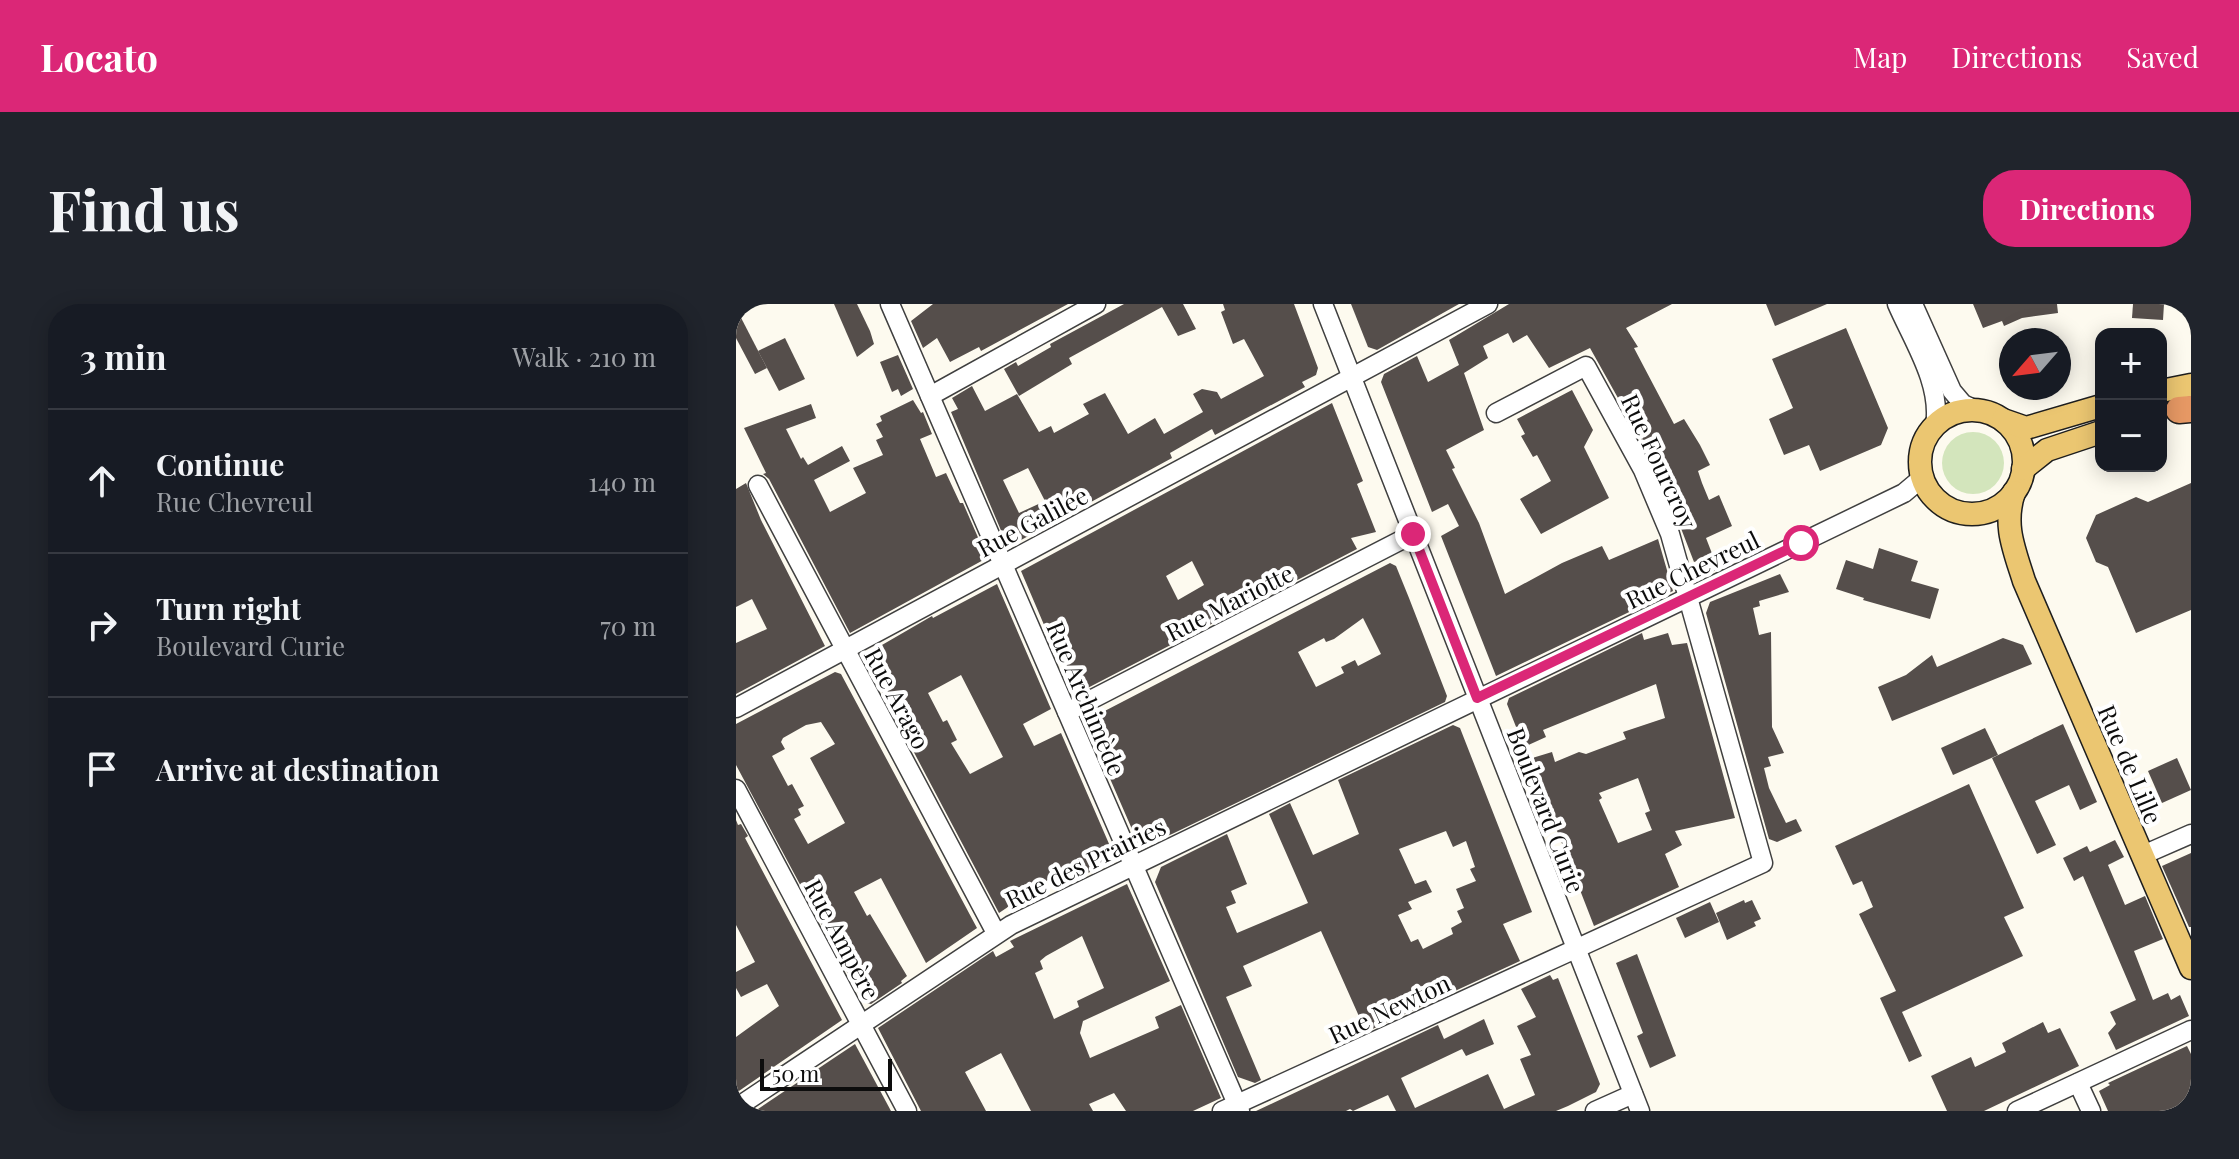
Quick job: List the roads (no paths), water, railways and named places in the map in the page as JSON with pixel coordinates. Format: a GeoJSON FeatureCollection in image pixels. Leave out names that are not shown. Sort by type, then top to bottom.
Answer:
{"type":"FeatureCollection","features":[{"type":"Feature","properties":{"kind":"main road"},"geometry":{"type":"LineString","coordinates":[[2177,406],[2191,385]]}},
{"type":"Feature","properties":{"kind":"main road"},"geometry":{"type":"LineString","coordinates":[[2001,419],[2013,430],[2021,445],[2023,469],[2014,492],[1996,508],[1972,514],[1951,509],[1939,501],[1923,477],[1920,464],[1927,437],[1935,426],[1955,413],[1978,411],[2001,419],[2011,425],[2026,428],[2095,408]]}},
{"type":"Feature","properties":{"kind":"main road"},"geometry":{"type":"LineString","coordinates":[[2023,469],[2047,450],[2095,434]]}},
{"type":"Feature","properties":{"kind":"main road","name":"Rue de Lille"},"geometry":{"type":"LineString","coordinates":[[2014,492],[2008,511],[2008,529],[2024,581],[2191,968]]}},
{"type":"Feature","properties":{"kind":"main road","name":"Rue de Lille"},"geometry":{"type":"LineString","coordinates":[[1972,514],[1991,527],[2024,581]]}},
{"type":"Feature","properties":{"kind":"street","name":"Rue Archimède"},"geometry":{"type":"LineString","coordinates":[[890,304],[1133,864],[1233,1109]]}},
{"type":"Feature","properties":{"kind":"street"},"geometry":{"type":"LineString","coordinates":[[930,396],[1096,304]]}},
{"type":"Feature","properties":{"kind":"street","name":"Boulevard Curie"},"geometry":{"type":"LineString","coordinates":[[1323,304],[1636,1102]]}},
{"type":"Feature","properties":{"kind":"street","name":"Rue Galilée"},"geometry":{"type":"LineString","coordinates":[[736,708],[1488,304]]}},
{"type":"Feature","properties":{"kind":"street"},"geometry":{"type":"LineString","coordinates":[[1897,304],[1934,389],[1937,404],[1935,426]]}},
{"type":"Feature","properties":{"kind":"street"},"geometry":{"type":"LineString","coordinates":[[1913,304],[1952,391],[1963,404],[1978,411]]}},
{"type":"Feature","properties":{"kind":"street","name":"Rue Fourcroy"},"geometry":{"type":"LineString","coordinates":[[1496,413],[1586,366],[1659,504],[1690,597],[1763,863]]}},
{"type":"Feature","properties":{"kind":"street","name":"Rue Chevreul"},"geometry":{"type":"LineString","coordinates":[[1477,698],[1904,493],[1923,477]]}},
{"type":"Feature","properties":{"kind":"street","name":"Rue Arago"},"geometry":{"type":"LineString","coordinates":[[758,485],[996,933]]}},
{"type":"Feature","properties":{"kind":"street","name":"Rue Mariotte"},"geometry":{"type":"LineString","coordinates":[[1067,712],[1413,534]]}},
{"type":"Feature","properties":{"kind":"street","name":"Rue des Prairies"},"geometry":{"type":"LineString","coordinates":[[736,1108],[996,933],[1477,698]]}},
{"type":"Feature","properties":{"kind":"street","name":"Rue Ampère"},"geometry":{"type":"LineString","coordinates":[[736,789],[907,1111]]}},
{"type":"Feature","properties":{"kind":"street"},"geometry":{"type":"LineString","coordinates":[[2143,855],[2191,834]]}},
{"type":"Feature","properties":{"kind":"street","name":"Rue Newton"},"geometry":{"type":"LineString","coordinates":[[1233,1109],[1763,863]]}},
{"type":"Feature","properties":{"kind":"street"},"geometry":{"type":"LineString","coordinates":[[2017,1111],[2191,1030]]}},
{"type":"Feature","properties":{"kind":"street"},"geometry":{"type":"LineString","coordinates":[[2078,1083],[2091,1111]]}},
{"type":"Feature","properties":{"kind":"street"},"geometry":{"type":"LineString","coordinates":[[1595,1111],[1636,1102]]}}]}
